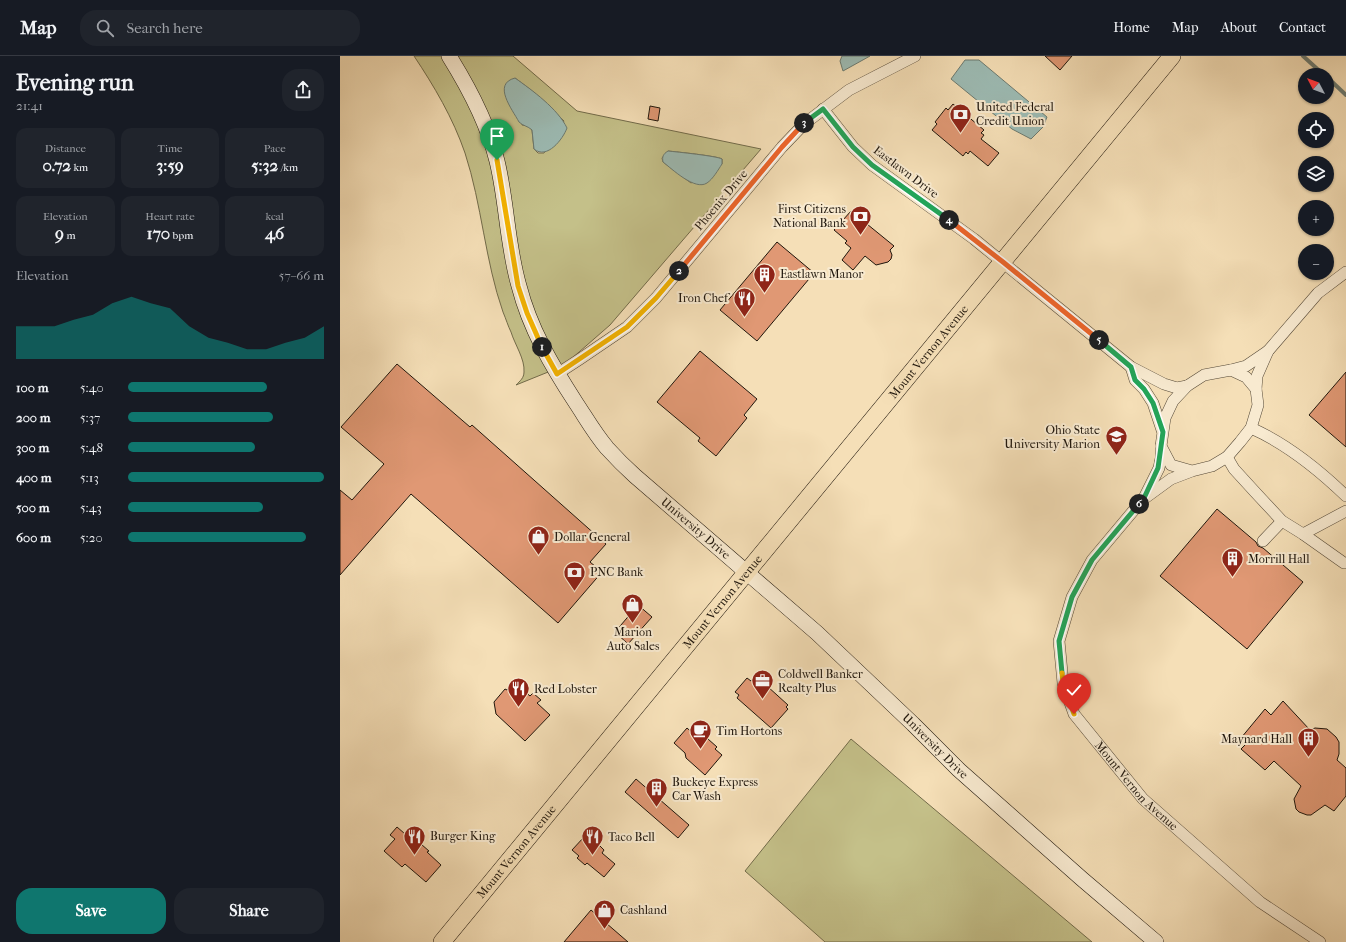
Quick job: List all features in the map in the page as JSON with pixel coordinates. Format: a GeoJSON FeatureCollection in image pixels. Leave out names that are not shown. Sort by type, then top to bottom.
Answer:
{"type":"FeatureCollection","features":[{"type":"Feature","properties":{"kind":"main road","name":"Mount Vernon Avenue"},"geometry":{"type":"LineString","coordinates":[[442,942],[1172,56]]}},
{"type":"Feature","properties":{"kind":"street","name":"University Drive"},"geometry":{"type":"LineString","coordinates":[[449,56],[464,81],[484,123],[497,160],[518,286],[527,313],[542,348],[594,432],[607,448],[635,476],[817,633],[959,770],[1082,879],[1156,942]]}},
{"type":"Feature","properties":{"kind":"street","name":"Phoenix Drive"},"geometry":{"type":"LineString","coordinates":[[557,374],[627,327],[656,298],[782,147],[804,124],[849,90],[916,56]]}},
{"type":"Feature","properties":{"kind":"street","name":"Eastlawn Drive"},"geometry":{"type":"LineString","coordinates":[[823,109],[853,147],[872,165],[939,212],[1003,262]]}},
{"type":"Feature","properties":{"kind":"street","name":"Mount Vernon Avenue"},"geometry":{"type":"LineString","coordinates":[[1003,262],[1131,367],[1164,384],[1177,388],[1187,386]]}},
{"type":"Feature","properties":{"kind":"street","name":"Mount Vernon Avenue"},"geometry":{"type":"LineString","coordinates":[[1144,498],[1161,458],[1165,418],[1173,401],[1187,386],[1204,375],[1246,366],[1268,351],[1318,293],[1346,272]]}},
{"type":"Feature","properties":{"kind":"street","name":"Mount Vernon Avenue"},"geometry":{"type":"LineString","coordinates":[[1268,351],[1257,376],[1256,389],[1258,405],[1251,428],[1227,457],[1212,466],[1192,471],[1171,479],[1144,498],[1092,560],[1072,597],[1059,641],[1063,683],[1074,714],[1143,799],[1260,902],[1320,942]]}},
{"type":"Feature","properties":{"kind":"street","name":"Mount Vernon Avenue"},"geometry":{"type":"LineString","coordinates":[[1131,367],[1135,380],[1144,389],[1153,403],[1163,432]]}},
{"type":"Feature","properties":{"kind":"street"},"geometry":{"type":"LineString","coordinates":[[1231,370],[1246,377],[1256,389]]}},
{"type":"Feature","properties":{"kind":"street"},"geometry":{"type":"LineString","coordinates":[[1251,428],[1276,441],[1315,468],[1346,496]]}},
{"type":"Feature","properties":{"kind":"street","name":"Mount Vernon Avenue"},"geometry":{"type":"LineString","coordinates":[[1161,446],[1171,465],[1192,471]]}},
{"type":"Feature","properties":{"kind":"street"},"geometry":{"type":"LineString","coordinates":[[1227,457],[1234,469],[1282,521],[1344,563]]}},
{"type":"Feature","properties":{"kind":"street"},"geometry":{"type":"LineString","coordinates":[[1303,534],[1346,511]]}},
{"type":"Feature","properties":{"kind":"street"},"geometry":{"type":"LineString","coordinates":[[1264,541],[1282,521]]}},
{"type":"Feature","properties":{"kind":"shaded area"},"geometry":{"type":"Polygon","coordinates":[[[414,56],[513,56],[577,111],[761,149],[610,325],[563,366],[516,385],[523,376],[523,362],[497,293],[476,193],[465,153],[449,115],[414,56]],[[515,78],[522,125],[528,126],[532,130],[534,149],[538,153],[544,153],[564,121],[536,94],[515,78]],[[668,151],[662,158],[663,162],[691,183],[722,164],[722,159],[719,158],[668,151]]]}},
{"type":"Feature","properties":{"kind":"shaded area"},"geometry":{"type":"Polygon","coordinates":[[[851,739],[1092,942],[825,942],[745,871],[851,739]]]}},
{"type":"Feature","properties":{"kind":"water"},"geometry":{"type":"Polygon","coordinates":[[[842,56],[870,56],[843,71],[840,61],[842,56]]]}},
{"type":"Feature","properties":{"kind":"water"},"geometry":{"type":"Polygon","coordinates":[[[965,60],[979,60],[1047,117],[1043,127],[1031,139],[1012,129],[951,79],[965,60]]]}},
{"type":"Feature","properties":{"kind":"water"},"geometry":{"type":"Polygon","coordinates":[[[515,78],[537,94],[551,107],[567,128],[554,147],[549,150],[539,152],[534,149],[532,130],[519,122],[509,104],[504,91],[505,86],[508,81],[515,78]]]}},
{"type":"Feature","properties":{"kind":"water"},"geometry":{"type":"Polygon","coordinates":[[[668,151],[719,158],[722,159],[722,164],[707,183],[702,185],[696,184],[678,174],[663,162],[663,156],[668,151]]]}},
{"type":"Feature","properties":{"kind":"building"},"geometry":{"type":"Polygon","coordinates":[[[1045,56],[1072,56],[1060,70],[1045,56]]]}},
{"type":"Feature","properties":{"kind":"building","name":"United Federal Credit Union"},"geometry":{"type":"Polygon","coordinates":[[[953,104],[984,130],[981,133],[984,135],[981,139],[999,153],[988,166],[970,151],[968,154],[966,152],[963,156],[932,130],[937,124],[935,122],[946,108],[948,110],[953,104]]]}},
{"type":"Feature","properties":{"kind":"building"},"geometry":{"type":"Polygon","coordinates":[[[650,106],[660,108],[658,121],[648,119],[650,106]]]}},
{"type":"Feature","properties":{"kind":"building","name":"First Citizens National Bank"},"geometry":{"type":"Polygon","coordinates":[[[851,211],[894,246],[890,250],[892,255],[888,262],[876,265],[865,256],[853,270],[842,260],[851,248],[845,243],[847,241],[834,230],[851,211]]]}},
{"type":"Feature","properties":{"kind":"building","name":"Eastlawn Manor"},"geometry":{"type":"Polygon","coordinates":[[[777,242],[814,273],[757,341],[720,310],[777,242]]]}},
{"type":"Feature","properties":{"kind":"building"},"geometry":{"type":"Polygon","coordinates":[[[700,351],[757,399],[744,415],[747,418],[716,456],[698,441],[700,438],[657,402],[700,351]]]}},
{"type":"Feature","properties":{"kind":"building"},"geometry":{"type":"Polygon","coordinates":[[[397,364],[470,427],[472,425],[606,544],[590,562],[602,572],[558,623],[411,494],[340,575],[340,490],[352,500],[384,464],[341,427],[397,364]]]}},
{"type":"Feature","properties":{"kind":"building"},"geometry":{"type":"Polygon","coordinates":[[[1346,372],[1346,447],[1309,415],[1346,372]]]}},
{"type":"Feature","properties":{"kind":"building","name":"Morrill Hall"},"geometry":{"type":"Polygon","coordinates":[[[1217,509],[1256,542],[1258,546],[1263,548],[1303,582],[1247,649],[1160,576],[1217,509]]]}},
{"type":"Feature","properties":{"kind":"building","name":"Marion Auto Sales"},"geometry":{"type":"Polygon","coordinates":[[[638,605],[652,617],[628,644],[615,632],[638,605]]]}},
{"type":"Feature","properties":{"kind":"building","name":"Coldwell Banker Realty Plus"},"geometry":{"type":"Polygon","coordinates":[[[747,678],[751,681],[753,679],[764,688],[767,686],[788,705],[786,707],[788,709],[771,728],[737,698],[739,695],[735,692],[747,678]]]}},
{"type":"Feature","properties":{"kind":"building","name":"Red Lobster"},"geometry":{"type":"Polygon","coordinates":[[[514,682],[530,696],[533,693],[541,700],[537,703],[550,715],[525,741],[496,714],[494,702],[505,689],[507,690],[514,682]]]}},
{"type":"Feature","properties":{"kind":"building","name":"Maynard Hall"},"geometry":{"type":"Polygon","coordinates":[[[1283,701],[1310,730],[1315,728],[1327,729],[1339,742],[1339,754],[1337,760],[1346,768],[1346,796],[1334,811],[1325,805],[1311,815],[1299,812],[1296,809],[1294,799],[1301,786],[1274,761],[1265,770],[1241,749],[1246,744],[1241,738],[1265,709],[1271,715],[1283,701]]]}},
{"type":"Feature","properties":{"kind":"building","name":"Tim Hortons"},"geometry":{"type":"Polygon","coordinates":[[[687,728],[697,737],[700,736],[706,741],[708,739],[717,747],[715,749],[722,755],[705,775],[686,758],[685,753],[674,743],[687,728]]]}},
{"type":"Feature","properties":{"kind":"building","name":"Buckeye Express Car Wash"},"geometry":{"type":"Polygon","coordinates":[[[636,779],[689,825],[678,838],[625,792],[636,779]]]}},
{"type":"Feature","properties":{"kind":"building","name":"Burger King"},"geometry":{"type":"Polygon","coordinates":[[[397,827],[412,840],[414,838],[429,851],[427,852],[441,865],[426,882],[405,864],[402,867],[384,851],[395,839],[390,835],[397,827]]]}},
{"type":"Feature","properties":{"kind":"building","name":"Taco Bell"},"geometry":{"type":"Polygon","coordinates":[[[584,837],[594,846],[597,843],[604,850],[602,853],[615,864],[604,877],[587,863],[585,865],[577,858],[579,856],[572,850],[584,837]]]}},
{"type":"Feature","properties":{"kind":"building"},"geometry":{"type":"Polygon","coordinates":[[[591,910],[628,942],[564,942],[591,910]]]}},
{"type":"Feature","properties":{"kind":"waterway"},"geometry":{"type":"LineString","coordinates":[[1303,56],[1316,68]]}},
{"type":"Feature","properties":{"kind":"waterway"},"geometry":{"type":"LineString","coordinates":[[1334,84],[1346,95]]}},
{"type":"Feature","properties":{"kind":"place","name":"United Federal Credit Union"},"geometry":{"type":"Point","coordinates":[960,134]}},
{"type":"Feature","properties":{"kind":"place","name":"First Citizens National Bank"},"geometry":{"type":"Point","coordinates":[861,236]}},
{"type":"Feature","properties":{"kind":"place","name":"Eastlawn Manor"},"geometry":{"type":"Point","coordinates":[764,294]}},
{"type":"Feature","properties":{"kind":"place","name":"Iron Chef"},"geometry":{"type":"Point","coordinates":[744,318]}},
{"type":"Feature","properties":{"kind":"place","name":"Ohio State University Marion"},"geometry":{"type":"Point","coordinates":[1116,456]}},
{"type":"Feature","properties":{"kind":"place","name":"Dollar General"},"geometry":{"type":"Point","coordinates":[539,556]}},
{"type":"Feature","properties":{"kind":"place","name":"Morrill Hall"},"geometry":{"type":"Point","coordinates":[1232,578]}},
{"type":"Feature","properties":{"kind":"place","name":"PNC Bank"},"geometry":{"type":"Point","coordinates":[574,592]}},
{"type":"Feature","properties":{"kind":"place","name":"Marion Auto Sales"},"geometry":{"type":"Point","coordinates":[633,624]}},
{"type":"Feature","properties":{"kind":"place","name":"Coldwell Banker Realty Plus"},"geometry":{"type":"Point","coordinates":[762,700]}},
{"type":"Feature","properties":{"kind":"place","name":"Red Lobster"},"geometry":{"type":"Point","coordinates":[519,708]}},
{"type":"Feature","properties":{"kind":"place","name":"Tim Hortons"},"geometry":{"type":"Point","coordinates":[700,750]}},
{"type":"Feature","properties":{"kind":"place","name":"Maynard Hall"},"geometry":{"type":"Point","coordinates":[1308,758]}},
{"type":"Feature","properties":{"kind":"place","name":"Buckeye Express Car Wash"},"geometry":{"type":"Point","coordinates":[657,808]}},
{"type":"Feature","properties":{"kind":"place","name":"Burger King"},"geometry":{"type":"Point","coordinates":[414,856]}},
{"type":"Feature","properties":{"kind":"place","name":"Taco Bell"},"geometry":{"type":"Point","coordinates":[592,856]}},
{"type":"Feature","properties":{"kind":"place","name":"Cashland"},"geometry":{"type":"Point","coordinates":[604,930]}},
{"type":"Feature","properties":{"kind":"route"},"geometry":{"type":"LineString","coordinates":[[497,160],[518,286],[527,313],[542,348],[557,374],[627,327],[656,298],[782,147],[804,124],[823,109],[853,147],[872,165],[974,239],[1131,367],[1135,380],[1144,389],[1153,403],[1157,413],[1163,432],[1161,458],[1144,498],[1092,560],[1072,597],[1059,641],[1063,683],[1074,714]]}}]}
